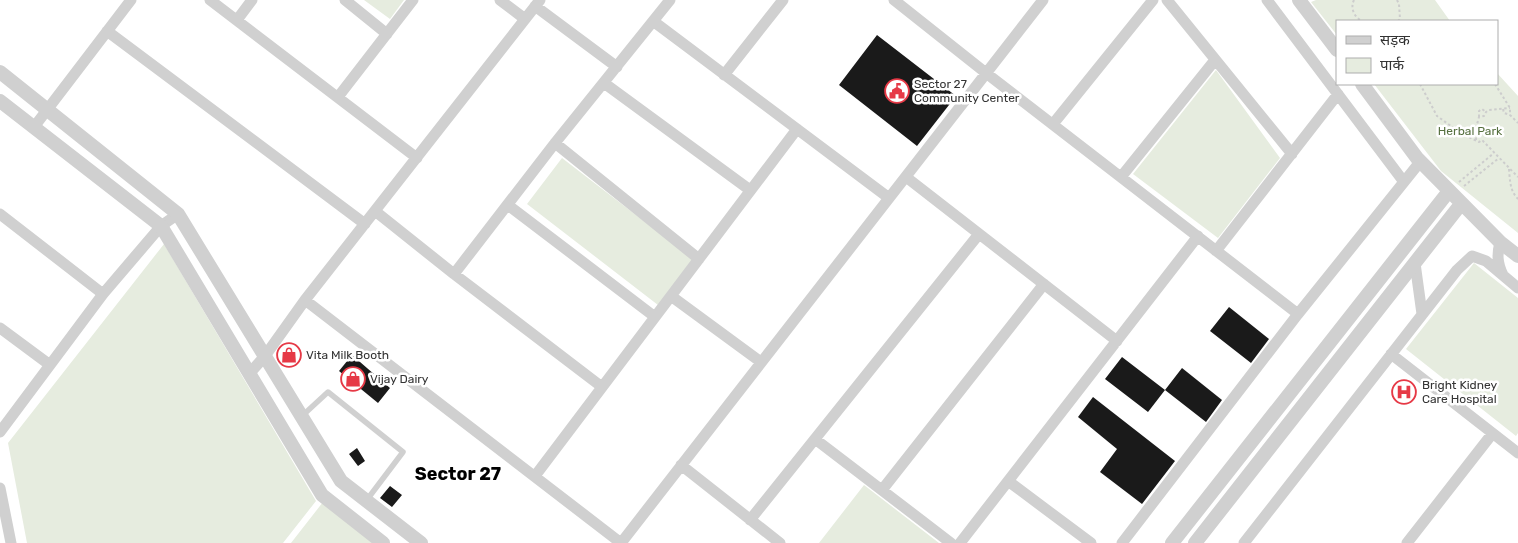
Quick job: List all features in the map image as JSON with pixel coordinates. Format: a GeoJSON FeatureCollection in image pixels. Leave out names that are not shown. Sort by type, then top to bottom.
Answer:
{"type":"FeatureCollection","features":[{"type":"Feature","properties":{"kind":"street"},"geometry":{"type":"LineString","coordinates":[[34,127],[131,0]]}},
{"type":"Feature","properties":{"kind":"street"},"geometry":{"type":"LineString","coordinates":[[210,0],[417,158]]}},
{"type":"Feature","properties":{"kind":"street"},"geometry":{"type":"LineString","coordinates":[[236,20],[252,0]]}},
{"type":"Feature","properties":{"kind":"street"},"geometry":{"type":"LineString","coordinates":[[345,0],[387,34]]}},
{"type":"Feature","properties":{"kind":"street"},"geometry":{"type":"LineString","coordinates":[[338,97],[413,0]]}},
{"type":"Feature","properties":{"kind":"street"},"geometry":{"type":"LineString","coordinates":[[500,0],[525,20]]}},
{"type":"Feature","properties":{"kind":"street"},"geometry":{"type":"LineString","coordinates":[[454,274],[670,0]]}},
{"type":"Feature","properties":{"kind":"street"},"geometry":{"type":"LineString","coordinates":[[724,75],[783,0]]}},
{"type":"Feature","properties":{"kind":"street"},"geometry":{"type":"LineString","coordinates":[[894,0],[1298,314]]}},
{"type":"Feature","properties":{"kind":"street"},"geometry":{"type":"LineString","coordinates":[[1053,124],[1153,0]]}},
{"type":"Feature","properties":{"kind":"street"},"geometry":{"type":"LineString","coordinates":[[1167,0],[1292,154]]}},
{"type":"Feature","properties":{"kind":"street"},"geometry":{"type":"LineString","coordinates":[[1267,0],[1404,182]]}},
{"type":"Feature","properties":{"kind":"street"},"geometry":{"type":"LineString","coordinates":[[1299,0],[1336,49]]}},
{"type":"Feature","properties":{"kind":"street"},"geometry":{"type":"LineString","coordinates":[[306,300],[621,543],[906,177],[1040,1]]}},
{"type":"Feature","properties":{"kind":"street"},"geometry":{"type":"LineString","coordinates":[[249,374],[266,356],[306,300],[538,3],[617,67]]}},
{"type":"Feature","properties":{"kind":"street"},"geometry":{"type":"LineString","coordinates":[[653,21],[889,198]]}},
{"type":"Feature","properties":{"kind":"street"},"geometry":{"type":"LineString","coordinates":[[107,31],[365,224]]}},
{"type":"Feature","properties":{"kind":"street"},"geometry":{"type":"LineString","coordinates":[[1121,177],[1215,60]]}},
{"type":"Feature","properties":{"kind":"street"},"geometry":{"type":"LineString","coordinates":[[0,72],[178,214],[341,481],[420,543]]}},
{"type":"Feature","properties":{"kind":"street"},"geometry":{"type":"LineString","coordinates":[[604,83],[750,190]]}},
{"type":"Feature","properties":{"kind":"street"},"geometry":{"type":"LineString","coordinates":[[1363,85],[1420,162],[1500,242],[1518,256]]}},
{"type":"Feature","properties":{"kind":"street"},"geometry":{"type":"LineString","coordinates":[[1216,251],[1338,94]]}},
{"type":"Feature","properties":{"kind":"street"},"geometry":{"type":"LineString","coordinates":[[0,100],[161,226],[322,495],[384,543]]}},
{"type":"Feature","properties":{"kind":"street"},"geometry":{"type":"LineString","coordinates":[[535,476],[797,129]]}},
{"type":"Feature","properties":{"kind":"street"},"geometry":{"type":"LineString","coordinates":[[555,144],[699,258]]}},
{"type":"Feature","properties":{"kind":"street"},"geometry":{"type":"LineString","coordinates":[[1122,543],[1298,314],[1420,162]]}},
{"type":"Feature","properties":{"kind":"street"},"geometry":{"type":"LineString","coordinates":[[906,177],[1117,341]]}},
{"type":"Feature","properties":{"kind":"street"},"geometry":{"type":"LineString","coordinates":[[1195,543],[1415,263],[1455,197]]}},
{"type":"Feature","properties":{"kind":"street"},"geometry":{"type":"LineString","coordinates":[[1172,543],[1455,197]]}},
{"type":"Feature","properties":{"kind":"street"},"geometry":{"type":"LineString","coordinates":[[508,205],[655,317]]}},
{"type":"Feature","properties":{"kind":"street"},"geometry":{"type":"LineString","coordinates":[[375,211],[602,387]]}},
{"type":"Feature","properties":{"kind":"street"},"geometry":{"type":"LineString","coordinates":[[0,214],[103,294]]}},
{"type":"Feature","properties":{"kind":"street"},"geometry":{"type":"LineString","coordinates":[[0,432],[103,294],[161,226],[178,214]]}},
{"type":"Feature","properties":{"kind":"street"},"geometry":{"type":"LineString","coordinates":[[750,520],[979,234]]}},
{"type":"Feature","properties":{"kind":"street"},"geometry":{"type":"LineString","coordinates":[[960,543],[1198,236]]}},
{"type":"Feature","properties":{"kind":"street"},"geometry":{"type":"LineString","coordinates":[[1500,242],[1498,262],[1504,276]]}},
{"type":"Feature","properties":{"kind":"street"},"geometry":{"type":"LineString","coordinates":[[1244,543],[1422,314],[1457,270],[1472,256],[1486,261],[1518,288]]}},
{"type":"Feature","properties":{"kind":"street"},"geometry":{"type":"LineString","coordinates":[[1415,263],[1422,314]]}},
{"type":"Feature","properties":{"kind":"street"},"geometry":{"type":"LineString","coordinates":[[882,490],[1044,284]]}},
{"type":"Feature","properties":{"kind":"street"},"geometry":{"type":"LineString","coordinates":[[671,296],[762,362]]}},
{"type":"Feature","properties":{"kind":"street"},"geometry":{"type":"LineString","coordinates":[[0,328],[50,365]]}},
{"type":"Feature","properties":{"kind":"street"},"geometry":{"type":"LineString","coordinates":[[1391,354],[1518,454]]}},
{"type":"Feature","properties":{"kind":"street"},"geometry":{"type":"LineString","coordinates":[[1407,543],[1492,434]]}},
{"type":"Feature","properties":{"kind":"street"},"geometry":{"type":"LineString","coordinates":[[815,439],[951,543]]}},
{"type":"Feature","properties":{"kind":"street"},"geometry":{"type":"LineString","coordinates":[[681,466],[780,543]]}},
{"type":"Feature","properties":{"kind":"street"},"geometry":{"type":"LineString","coordinates":[[1008,481],[1091,543]]}},
{"type":"Feature","properties":{"kind":"street"},"geometry":{"type":"LineString","coordinates":[[0,488],[11,543]]}},
{"type":"Feature","properties":{"kind":"lane"},"geometry":{"type":"LineString","coordinates":[[302,416],[328,392],[403,452],[366,501]]}},
{"type":"Feature","properties":{"kind":"path"},"geometry":{"type":"LineString","coordinates":[[1354,0],[1352,5],[1353,12],[1359,20]]}},
{"type":"Feature","properties":{"kind":"path"},"geometry":{"type":"LineString","coordinates":[[1397,0],[1400,20]]}},
{"type":"Feature","properties":{"kind":"path"},"geometry":{"type":"LineString","coordinates":[[1421,85],[1437,116],[1462,134],[1479,142],[1482,140]]}},
{"type":"Feature","properties":{"kind":"path"},"geometry":{"type":"LineString","coordinates":[[1496,85],[1510,108],[1510,115]]}},
{"type":"Feature","properties":{"kind":"path"},"geometry":{"type":"LineString","coordinates":[[1503,108],[1504,114],[1510,115],[1518,123]]}},
{"type":"Feature","properties":{"kind":"path"},"geometry":{"type":"LineString","coordinates":[[1479,117],[1494,109],[1510,108]]}},
{"type":"Feature","properties":{"kind":"path"},"geometry":{"type":"LineString","coordinates":[[1486,112],[1479,111],[1476,128],[1482,140],[1518,177]]}},
{"type":"Feature","properties":{"kind":"path"},"geometry":{"type":"LineString","coordinates":[[1476,140],[1476,136],[1480,134]]}},
{"type":"Feature","properties":{"kind":"path"},"geometry":{"type":"LineString","coordinates":[[1455,197],[1494,153]]}},
{"type":"Feature","properties":{"kind":"path"},"geometry":{"type":"LineString","coordinates":[[1455,197],[1464,186],[1499,158]]}},
{"type":"Feature","properties":{"kind":"path"},"geometry":{"type":"LineString","coordinates":[[1509,169],[1510,186],[1518,199]]}},
{"type":"Feature","properties":{"kind":"green space"},"geometry":{"type":"Polygon","coordinates":[[[364,0],[404,0],[390,19],[364,0]]]}},
{"type":"Feature","properties":{"kind":"green space"},"geometry":{"type":"Polygon","coordinates":[[[1316,0],[1435,0],[1449,20],[1336,20],[1336,34],[1311,2],[1316,0]]]}},
{"type":"Feature","properties":{"kind":"green space"},"geometry":{"type":"Polygon","coordinates":[[[1216,70],[1280,158],[1218,238],[1133,174],[1216,70]]]}},
{"type":"Feature","properties":{"kind":"green space","name":"Herbal Park"},"geometry":{"type":"Polygon","coordinates":[[[1498,74],[1518,96],[1518,233],[1441,171],[1375,85],[1498,85],[1498,74]]]}},
{"type":"Feature","properties":{"kind":"green space"},"geometry":{"type":"Polygon","coordinates":[[[562,158],[693,259],[658,305],[527,204],[562,158]]]}},
{"type":"Feature","properties":{"kind":"green space"},"geometry":{"type":"Polygon","coordinates":[[[164,244],[316,501],[283,543],[27,543],[8,443],[164,244]]]}},
{"type":"Feature","properties":{"kind":"green space"},"geometry":{"type":"Polygon","coordinates":[[[1474,263],[1518,298],[1518,433],[1516,436],[1406,349],[1474,263]]]}},
{"type":"Feature","properties":{"kind":"green space"},"geometry":{"type":"Polygon","coordinates":[[[864,485],[939,543],[819,543],[864,485]]]}},
{"type":"Feature","properties":{"kind":"green space"},"geometry":{"type":"Polygon","coordinates":[[[323,502],[375,543],[291,543],[323,502]]]}},
{"type":"Feature","properties":{"kind":"building","name":"Sector 27 Community Center"},"geometry":{"type":"Polygon","coordinates":[[[877,35],[956,96],[917,146],[839,85],[877,35]]]}},
{"type":"Feature","properties":{"kind":"building"},"geometry":{"type":"Polygon","coordinates":[[[1229,307],[1269,339],[1251,363],[1210,331],[1229,307]]]}},
{"type":"Feature","properties":{"kind":"building","name":"Vita Milk Booth"},"geometry":{"type":"Polygon","coordinates":[[[287,344],[300,353],[290,366],[278,356],[287,344]]]}},
{"type":"Feature","properties":{"kind":"building"},"geometry":{"type":"Polygon","coordinates":[[[352,355],[390,388],[378,403],[339,371],[352,355]]]}},
{"type":"Feature","properties":{"kind":"building"},"geometry":{"type":"Polygon","coordinates":[[[1122,357],[1165,390],[1148,412],[1105,379],[1122,357]]]}},
{"type":"Feature","properties":{"kind":"building"},"geometry":{"type":"Polygon","coordinates":[[[1182,368],[1222,400],[1206,422],[1165,390],[1182,368]]]}},
{"type":"Feature","properties":{"kind":"building"},"geometry":{"type":"Polygon","coordinates":[[[1093,397],[1175,461],[1142,504],[1100,472],[1117,449],[1078,417],[1093,397]]]}},
{"type":"Feature","properties":{"kind":"building"},"geometry":{"type":"Polygon","coordinates":[[[357,448],[365,461],[358,466],[349,454],[357,448]]]}},
{"type":"Feature","properties":{"kind":"building"},"geometry":{"type":"Polygon","coordinates":[[[390,486],[402,495],[392,507],[380,498],[390,486]]]}},
{"type":"Feature","properties":{"kind":"place","name":"Sector 27 Community Center"},"geometry":{"type":"Point","coordinates":[897,91]}},
{"type":"Feature","properties":{"kind":"place","name":"Vita Milk Booth"},"geometry":{"type":"Point","coordinates":[289,355]}},
{"type":"Feature","properties":{"kind":"place","name":"Vijay Dairy"},"geometry":{"type":"Point","coordinates":[353,379]}},
{"type":"Feature","properties":{"kind":"place","name":"Bright Kidney Care Hospital"},"geometry":{"type":"Point","coordinates":[1404,392]}},
{"type":"Feature","properties":{"kind":"district","name":"Sector 27"},"geometry":{"type":"Point","coordinates":[458,474]}}]}
